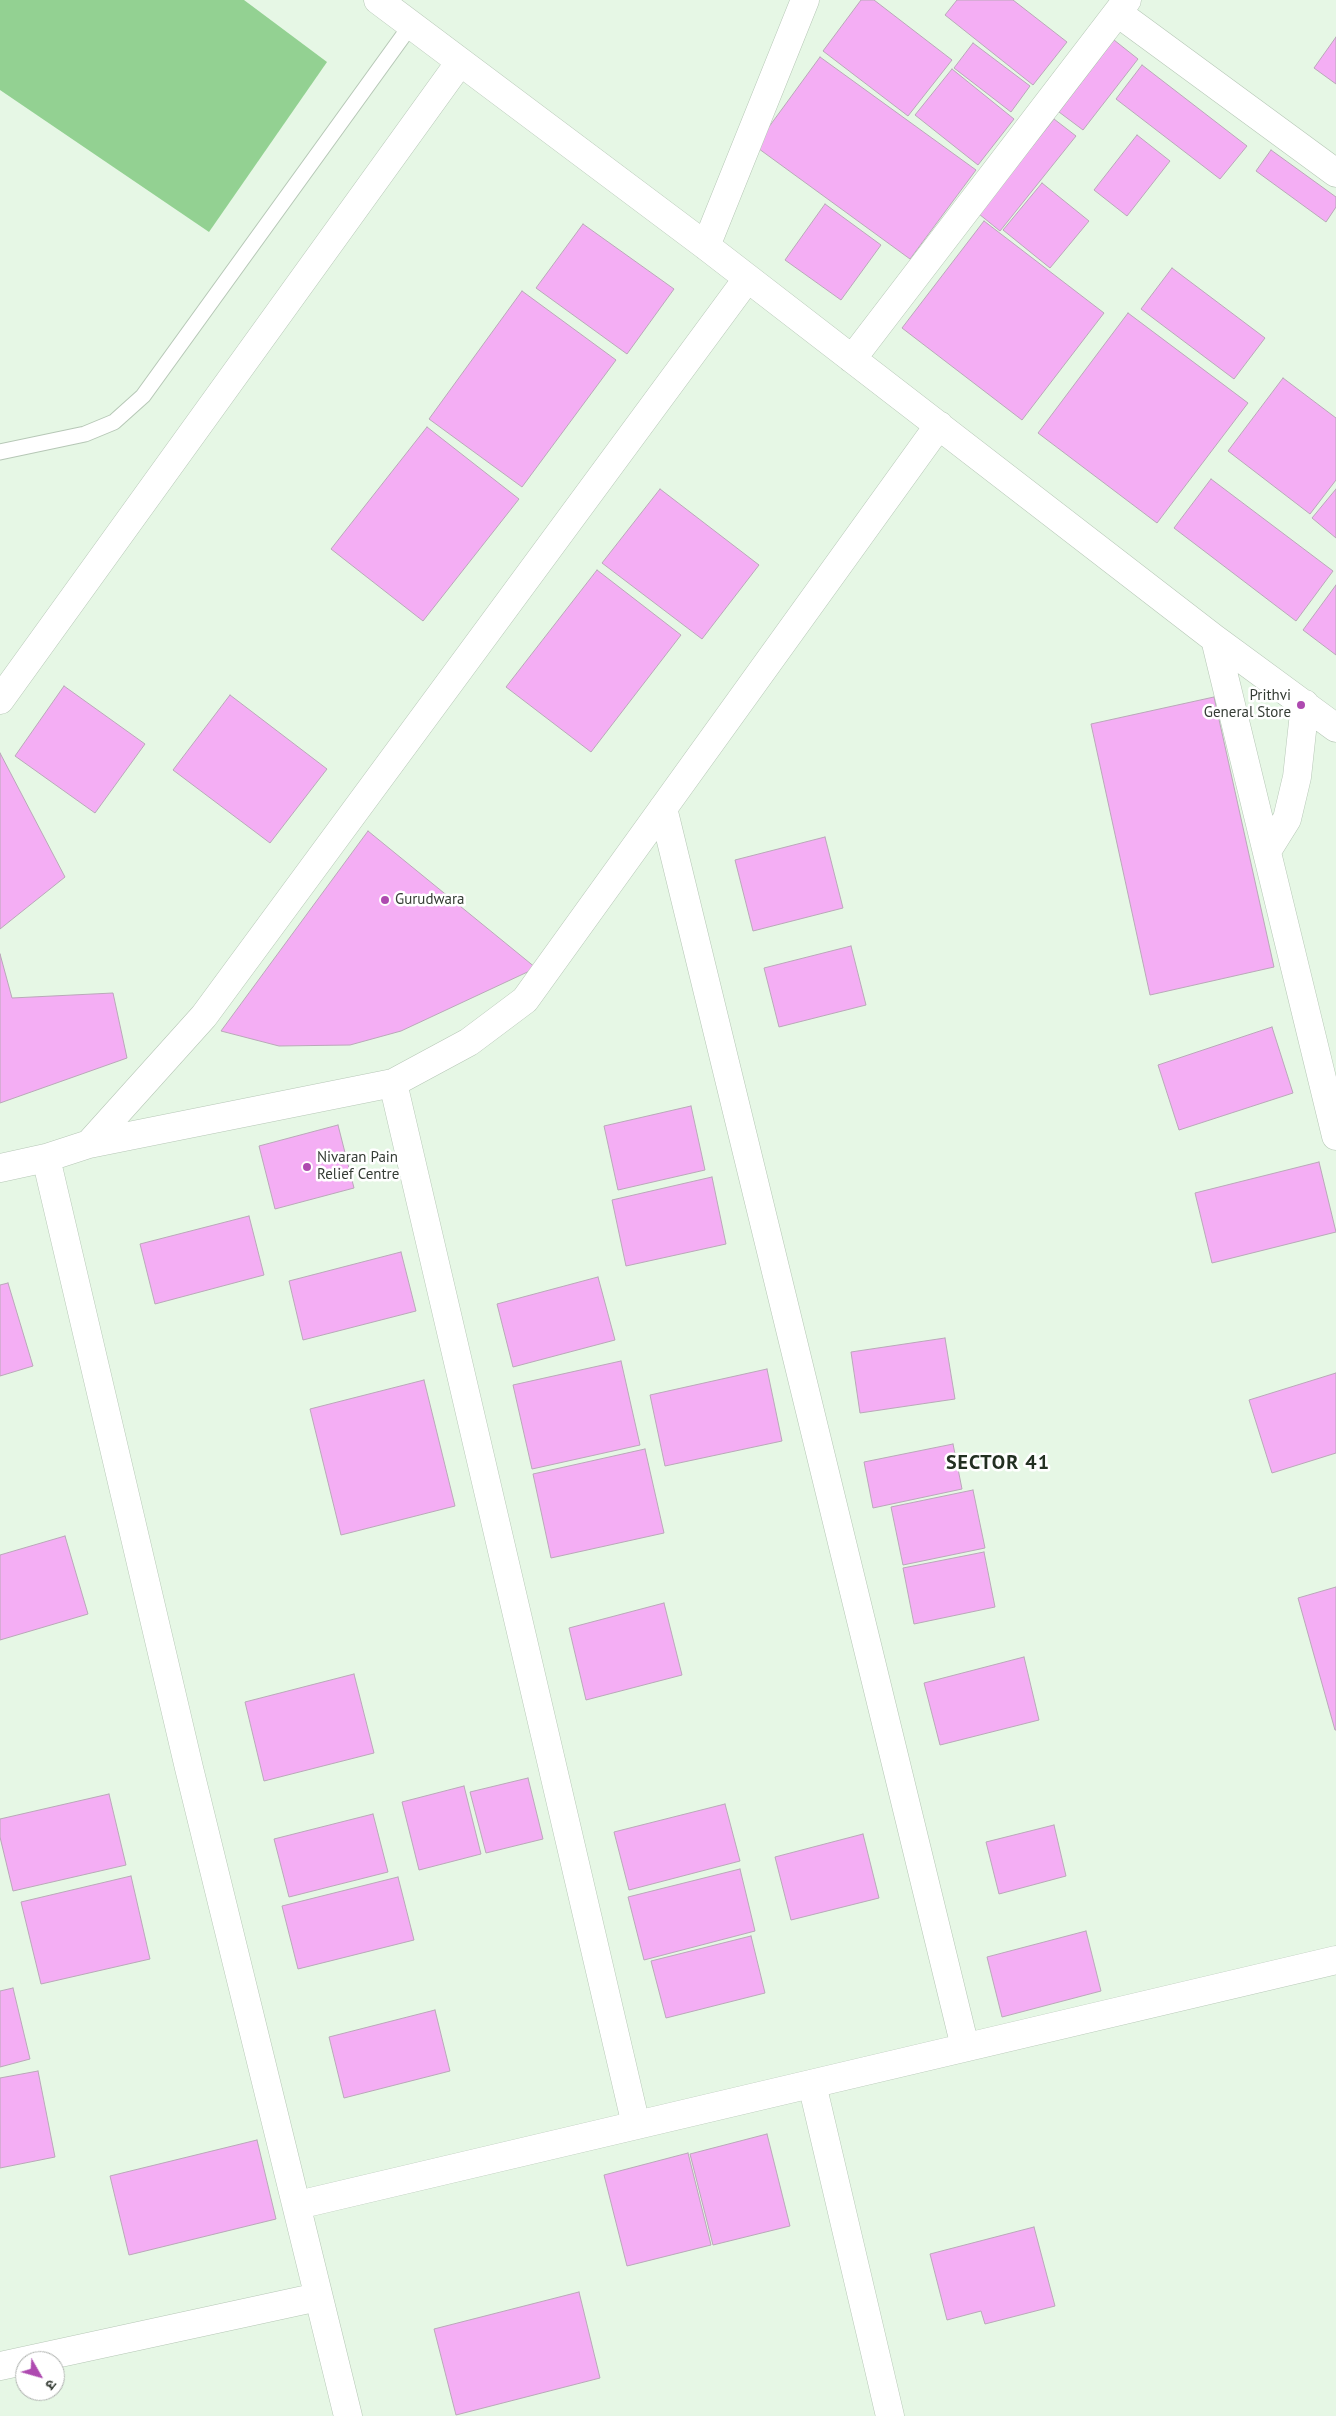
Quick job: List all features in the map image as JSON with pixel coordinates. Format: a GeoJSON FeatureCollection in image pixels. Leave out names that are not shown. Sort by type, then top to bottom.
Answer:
{"type":"FeatureCollection","features":[{"type":"Feature","properties":{"kind":"street"},"geometry":{"type":"LineString","coordinates":[[378,0],[706,246],[1215,639],[1336,728]]}},
{"type":"Feature","properties":{"kind":"street"},"geometry":{"type":"LineString","coordinates":[[706,246],[805,0]]}},
{"type":"Feature","properties":{"kind":"street"},"geometry":{"type":"LineString","coordinates":[[852,359],[1123,6],[1336,172]]}},
{"type":"Feature","properties":{"kind":"street"},"geometry":{"type":"LineString","coordinates":[[0,700],[460,62]]}},
{"type":"Feature","properties":{"kind":"street"},"geometry":{"type":"LineString","coordinates":[[89,1144],[204,1016],[747,279]]}},
{"type":"Feature","properties":{"kind":"street"},"geometry":{"type":"LineString","coordinates":[[0,1168],[46,1158],[89,1144],[393,1083],[469,1042],[525,1000],[939,425]]}},
{"type":"Feature","properties":{"kind":"street"},"geometry":{"type":"LineString","coordinates":[[1215,639],[1336,1136]]}},
{"type":"Feature","properties":{"kind":"street"},"geometry":{"type":"LineString","coordinates":[[1267,851],[1287,819],[1297,777],[1304,704]]}},
{"type":"Feature","properties":{"kind":"street"},"geometry":{"type":"LineString","coordinates":[[663,808],[965,2047]]}},
{"type":"Feature","properties":{"kind":"street"},"geometry":{"type":"LineString","coordinates":[[393,1083],[636,2125]]}},
{"type":"Feature","properties":{"kind":"street"},"geometry":{"type":"LineString","coordinates":[[46,1158],[189,1768],[298,2205],[318,2297],[348,2416]]}},
{"type":"Feature","properties":{"kind":"street"},"geometry":{"type":"LineString","coordinates":[[298,2205],[1336,1960]]}},
{"type":"Feature","properties":{"kind":"street"},"geometry":{"type":"LineString","coordinates":[[812,2084],[890,2416]]}},
{"type":"Feature","properties":{"kind":"street"},"geometry":{"type":"LineString","coordinates":[[0,2366],[318,2297]]}},
{"type":"Feature","properties":{"kind":"lane"},"geometry":{"type":"LineString","coordinates":[[0,452],[85,434],[114,422],[143,396],[412,25]]}},
{"type":"Feature","properties":{"kind":"green space"},"geometry":{"type":"Polygon","coordinates":[[[0,0],[244,0],[327,62],[209,232],[0,90],[0,0]]]}},
{"type":"Feature","properties":{"kind":"building"},"geometry":{"type":"Polygon","coordinates":[[[861,0],[874,0],[952,60],[908,116],[823,51],[861,0]]]}},
{"type":"Feature","properties":{"kind":"building"},"geometry":{"type":"Polygon","coordinates":[[[957,0],[1013,0],[1067,42],[1033,85],[945,15],[957,0]]]}},
{"type":"Feature","properties":{"kind":"building"},"geometry":{"type":"Polygon","coordinates":[[[1336,37],[1336,84],[1314,68],[1336,37]]]}},
{"type":"Feature","properties":{"kind":"building"},"geometry":{"type":"Polygon","coordinates":[[[1114,40],[1138,59],[1083,130],[1059,112],[1114,40]]]}},
{"type":"Feature","properties":{"kind":"building"},"geometry":{"type":"Polygon","coordinates":[[[973,43],[1030,86],[1011,112],[954,68],[973,43]]]}},
{"type":"Feature","properties":{"kind":"building"},"geometry":{"type":"Polygon","coordinates":[[[820,57],[976,170],[910,259],[755,146],[820,57]]]}},
{"type":"Feature","properties":{"kind":"building"},"geometry":{"type":"Polygon","coordinates":[[[1142,65],[1247,146],[1220,179],[1116,99],[1142,65]]]}},
{"type":"Feature","properties":{"kind":"building"},"geometry":{"type":"Polygon","coordinates":[[[952,69],[1014,119],[978,165],[915,115],[952,69]]]}},
{"type":"Feature","properties":{"kind":"building"},"geometry":{"type":"Polygon","coordinates":[[[1054,119],[1076,136],[1000,231],[979,214],[1054,119]]]}},
{"type":"Feature","properties":{"kind":"building"},"geometry":{"type":"Polygon","coordinates":[[[1137,135],[1170,161],[1127,216],[1094,190],[1137,135]]]}},
{"type":"Feature","properties":{"kind":"building"},"geometry":{"type":"Polygon","coordinates":[[[1271,150],[1336,197],[1336,207],[1326,222],[1256,171],[1271,150]]]}},
{"type":"Feature","properties":{"kind":"building"},"geometry":{"type":"Polygon","coordinates":[[[1042,183],[1089,221],[1050,268],[1003,230],[1042,183]]]}},
{"type":"Feature","properties":{"kind":"building"},"geometry":{"type":"Polygon","coordinates":[[[825,204],[881,245],[841,300],[785,260],[825,204]]]}},
{"type":"Feature","properties":{"kind":"building"},"geometry":{"type":"Polygon","coordinates":[[[984,221],[1104,313],[1022,420],[902,328],[984,221]]]}},
{"type":"Feature","properties":{"kind":"building"},"geometry":{"type":"Polygon","coordinates":[[[583,224],[674,289],[627,354],[536,288],[583,224]]]}},
{"type":"Feature","properties":{"kind":"building"},"geometry":{"type":"Polygon","coordinates":[[[1172,268],[1265,338],[1234,379],[1141,309],[1172,268]]]}},
{"type":"Feature","properties":{"kind":"building"},"geometry":{"type":"Polygon","coordinates":[[[522,291],[616,360],[522,487],[429,419],[522,291]]]}},
{"type":"Feature","properties":{"kind":"building"},"geometry":{"type":"Polygon","coordinates":[[[1128,313],[1248,403],[1157,523],[1038,433],[1128,313]]]}},
{"type":"Feature","properties":{"kind":"building"},"geometry":{"type":"Polygon","coordinates":[[[1283,378],[1336,418],[1336,480],[1310,514],[1228,451],[1283,378]]]}},
{"type":"Feature","properties":{"kind":"building"},"geometry":{"type":"Polygon","coordinates":[[[427,427],[519,499],[423,621],[331,549],[427,427]]]}},
{"type":"Feature","properties":{"kind":"building"},"geometry":{"type":"Polygon","coordinates":[[[1211,479],[1333,571],[1296,621],[1174,528],[1211,479]]]}},
{"type":"Feature","properties":{"kind":"building"},"geometry":{"type":"Polygon","coordinates":[[[660,489],[759,565],[702,639],[602,563],[660,489]]]}},
{"type":"Feature","properties":{"kind":"building"},"geometry":{"type":"Polygon","coordinates":[[[1336,489],[1336,538],[1312,518],[1336,489]]]}},
{"type":"Feature","properties":{"kind":"building"},"geometry":{"type":"Polygon","coordinates":[[[597,570],[681,635],[591,752],[506,687],[597,570]]]}},
{"type":"Feature","properties":{"kind":"building"},"geometry":{"type":"Polygon","coordinates":[[[1336,585],[1336,655],[1303,630],[1336,585]]]}},
{"type":"Feature","properties":{"kind":"building"},"geometry":{"type":"Polygon","coordinates":[[[64,686],[145,744],[95,813],[15,756],[64,686]]]}},
{"type":"Feature","properties":{"kind":"building"},"geometry":{"type":"Polygon","coordinates":[[[230,695],[327,769],[270,843],[173,770],[230,695]]]}},
{"type":"Feature","properties":{"kind":"building"},"geometry":{"type":"Polygon","coordinates":[[[1214,697],[1274,967],[1150,995],[1091,724],[1214,697]]]}},
{"type":"Feature","properties":{"kind":"building"},"geometry":{"type":"Polygon","coordinates":[[[0,753],[65,877],[0,929],[0,753]]]}},
{"type":"Feature","properties":{"kind":"building","name":"Gurudwara"},"geometry":{"type":"Polygon","coordinates":[[[368,831],[536,968],[401,1031],[350,1045],[279,1046],[221,1031],[368,831]]]}},
{"type":"Feature","properties":{"kind":"building"},"geometry":{"type":"Polygon","coordinates":[[[825,837],[843,908],[753,931],[735,860],[825,837]]]}},
{"type":"Feature","properties":{"kind":"building"},"geometry":{"type":"Polygon","coordinates":[[[851,946],[866,1005],[779,1027],[764,968],[851,946]]]}},
{"type":"Feature","properties":{"kind":"building"},"geometry":{"type":"Polygon","coordinates":[[[0,954],[12,998],[113,993],[127,1058],[0,1103],[0,954]]]}},
{"type":"Feature","properties":{"kind":"building"},"geometry":{"type":"Polygon","coordinates":[[[1272,1027],[1293,1093],[1179,1130],[1158,1065],[1272,1027]]]}},
{"type":"Feature","properties":{"kind":"building"},"geometry":{"type":"Polygon","coordinates":[[[691,1106],[705,1170],[618,1190],[604,1126],[691,1106]]]}},
{"type":"Feature","properties":{"kind":"building","name":"Nivaran Pain Relief Centre"},"geometry":{"type":"Polygon","coordinates":[[[338,1125],[354,1188],[275,1209],[259,1146],[338,1125]]]}},
{"type":"Feature","properties":{"kind":"building"},"geometry":{"type":"Polygon","coordinates":[[[1319,1162],[1336,1232],[1212,1263],[1195,1193],[1319,1162]]]}},
{"type":"Feature","properties":{"kind":"building"},"geometry":{"type":"Polygon","coordinates":[[[712,1177],[726,1244],[626,1266],[612,1200],[712,1177]]]}},
{"type":"Feature","properties":{"kind":"building"},"geometry":{"type":"Polygon","coordinates":[[[249,1216],[264,1275],[155,1304],[140,1244],[249,1216]]]}},
{"type":"Feature","properties":{"kind":"building"},"geometry":{"type":"Polygon","coordinates":[[[401,1252],[416,1311],[303,1340],[289,1281],[401,1252]]]}},
{"type":"Feature","properties":{"kind":"building"},"geometry":{"type":"Polygon","coordinates":[[[598,1277],[615,1340],[513,1367],[497,1304],[598,1277]]]}},
{"type":"Feature","properties":{"kind":"building"},"geometry":{"type":"Polygon","coordinates":[[[8,1283],[33,1366],[0,1376],[0,1285],[8,1283]]]}},
{"type":"Feature","properties":{"kind":"building"},"geometry":{"type":"Polygon","coordinates":[[[945,1338],[955,1399],[860,1413],[851,1352],[945,1338]]]}},
{"type":"Feature","properties":{"kind":"building"},"geometry":{"type":"Polygon","coordinates":[[[621,1361],[640,1445],[532,1469],[513,1385],[621,1361]]]}},
{"type":"Feature","properties":{"kind":"building"},"geometry":{"type":"Polygon","coordinates":[[[767,1369],[782,1441],[665,1466],[650,1395],[767,1369]]]}},
{"type":"Feature","properties":{"kind":"building"},"geometry":{"type":"Polygon","coordinates":[[[1336,1373],[1336,1453],[1272,1473],[1249,1400],[1336,1373]]]}},
{"type":"Feature","properties":{"kind":"building"},"geometry":{"type":"Polygon","coordinates":[[[424,1380],[455,1506],[341,1535],[310,1409],[424,1380]]]}},
{"type":"Feature","properties":{"kind":"building"},"geometry":{"type":"Polygon","coordinates":[[[953,1444],[962,1489],[873,1508],[864,1462],[953,1444]]]}},
{"type":"Feature","properties":{"kind":"building"},"geometry":{"type":"Polygon","coordinates":[[[645,1449],[664,1533],[551,1558],[533,1474],[645,1449]]]}},
{"type":"Feature","properties":{"kind":"building"},"geometry":{"type":"Polygon","coordinates":[[[973,1490],[985,1548],[903,1565],[891,1507],[973,1490]]]}},
{"type":"Feature","properties":{"kind":"building"},"geometry":{"type":"Polygon","coordinates":[[[65,1536],[88,1614],[0,1640],[0,1555],[65,1536]]]}},
{"type":"Feature","properties":{"kind":"building"},"geometry":{"type":"Polygon","coordinates":[[[984,1552],[995,1607],[914,1624],[903,1568],[984,1552]]]}},
{"type":"Feature","properties":{"kind":"building"},"geometry":{"type":"Polygon","coordinates":[[[1336,1587],[1336,1730],[1335,1730],[1298,1598],[1336,1587]]]}},
{"type":"Feature","properties":{"kind":"building"},"geometry":{"type":"Polygon","coordinates":[[[664,1603],[682,1675],[586,1700],[569,1628],[664,1603]]]}},
{"type":"Feature","properties":{"kind":"building"},"geometry":{"type":"Polygon","coordinates":[[[1024,1657],[1039,1720],[940,1745],[924,1683],[1024,1657]]]}},
{"type":"Feature","properties":{"kind":"building"},"geometry":{"type":"Polygon","coordinates":[[[354,1674],[374,1753],[264,1781],[245,1702],[354,1674]]]}},
{"type":"Feature","properties":{"kind":"building"},"geometry":{"type":"Polygon","coordinates":[[[528,1778],[543,1839],[486,1853],[470,1792],[528,1778]]]}},
{"type":"Feature","properties":{"kind":"building"},"geometry":{"type":"Polygon","coordinates":[[[464,1786],[481,1854],[419,1870],[402,1802],[464,1786]]]}},
{"type":"Feature","properties":{"kind":"building"},"geometry":{"type":"Polygon","coordinates":[[[109,1794],[126,1865],[13,1891],[0,1837],[0,1819],[109,1794]]]}},
{"type":"Feature","properties":{"kind":"building"},"geometry":{"type":"Polygon","coordinates":[[[725,1804],[740,1861],[629,1890],[614,1832],[725,1804]]]}},
{"type":"Feature","properties":{"kind":"building"},"geometry":{"type":"Polygon","coordinates":[[[373,1814],[388,1872],[289,1897],[274,1839],[373,1814]]]}},
{"type":"Feature","properties":{"kind":"building"},"geometry":{"type":"Polygon","coordinates":[[[1054,1825],[1066,1876],[999,1894],[986,1842],[1054,1825]]]}},
{"type":"Feature","properties":{"kind":"building"},"geometry":{"type":"Polygon","coordinates":[[[863,1834],[879,1898],[791,1920],[775,1857],[863,1834]]]}},
{"type":"Feature","properties":{"kind":"building"},"geometry":{"type":"Polygon","coordinates":[[[740,1869],[755,1931],[644,1960],[628,1897],[740,1869]]]}},
{"type":"Feature","properties":{"kind":"building"},"geometry":{"type":"Polygon","coordinates":[[[131,1876],[150,1959],[41,1984],[21,1902],[131,1876]]]}},
{"type":"Feature","properties":{"kind":"building"},"geometry":{"type":"Polygon","coordinates":[[[398,1877],[414,1940],[298,1969],[282,1906],[398,1877]]]}},
{"type":"Feature","properties":{"kind":"building"},"geometry":{"type":"Polygon","coordinates":[[[1086,1931],[1101,1991],[1002,2017],[987,1957],[1086,1931]]]}},
{"type":"Feature","properties":{"kind":"building"},"geometry":{"type":"Polygon","coordinates":[[[751,1936],[765,1993],[666,2018],[651,1961],[751,1936]]]}},
{"type":"Feature","properties":{"kind":"building"},"geometry":{"type":"Polygon","coordinates":[[[13,1988],[30,2059],[0,2067],[0,1991],[13,1988]]]}},
{"type":"Feature","properties":{"kind":"building"},"geometry":{"type":"Polygon","coordinates":[[[435,2010],[450,2071],[344,2098],[329,2037],[435,2010]]]}},
{"type":"Feature","properties":{"kind":"building"},"geometry":{"type":"Polygon","coordinates":[[[38,2071],[55,2157],[0,2168],[0,2078],[38,2071]]]}},
{"type":"Feature","properties":{"kind":"building"},"geometry":{"type":"Polygon","coordinates":[[[767,2134],[790,2226],[713,2245],[690,2154],[767,2134]]]}},
{"type":"Feature","properties":{"kind":"building"},"geometry":{"type":"Polygon","coordinates":[[[257,2140],[276,2219],[129,2255],[110,2176],[257,2140]]]}},
{"type":"Feature","properties":{"kind":"building"},"geometry":{"type":"Polygon","coordinates":[[[688,2153],[711,2245],[627,2266],[604,2175],[688,2153]]]}},
{"type":"Feature","properties":{"kind":"building"},"geometry":{"type":"Polygon","coordinates":[[[1034,2227],[1055,2306],[985,2324],[981,2311],[947,2320],[930,2254],[1034,2227]]]}},
{"type":"Feature","properties":{"kind":"building"},"geometry":{"type":"Polygon","coordinates":[[[579,2292],[600,2378],[456,2415],[434,2329],[579,2292]]]}},
{"type":"Feature","properties":{"kind":"place","name":"Prithvi General Store"},"geometry":{"type":"Point","coordinates":[1301,705]}},
{"type":"Feature","properties":{"kind":"place","name":"Gurudwara"},"geometry":{"type":"Point","coordinates":[385,900]}},
{"type":"Feature","properties":{"kind":"place","name":"Nivaran Pain Relief Centre"},"geometry":{"type":"Point","coordinates":[307,1167]}},
{"type":"Feature","properties":{"kind":"district","name":"SECTOR 41"},"geometry":{"type":"Point","coordinates":[998,1463]}}]}
